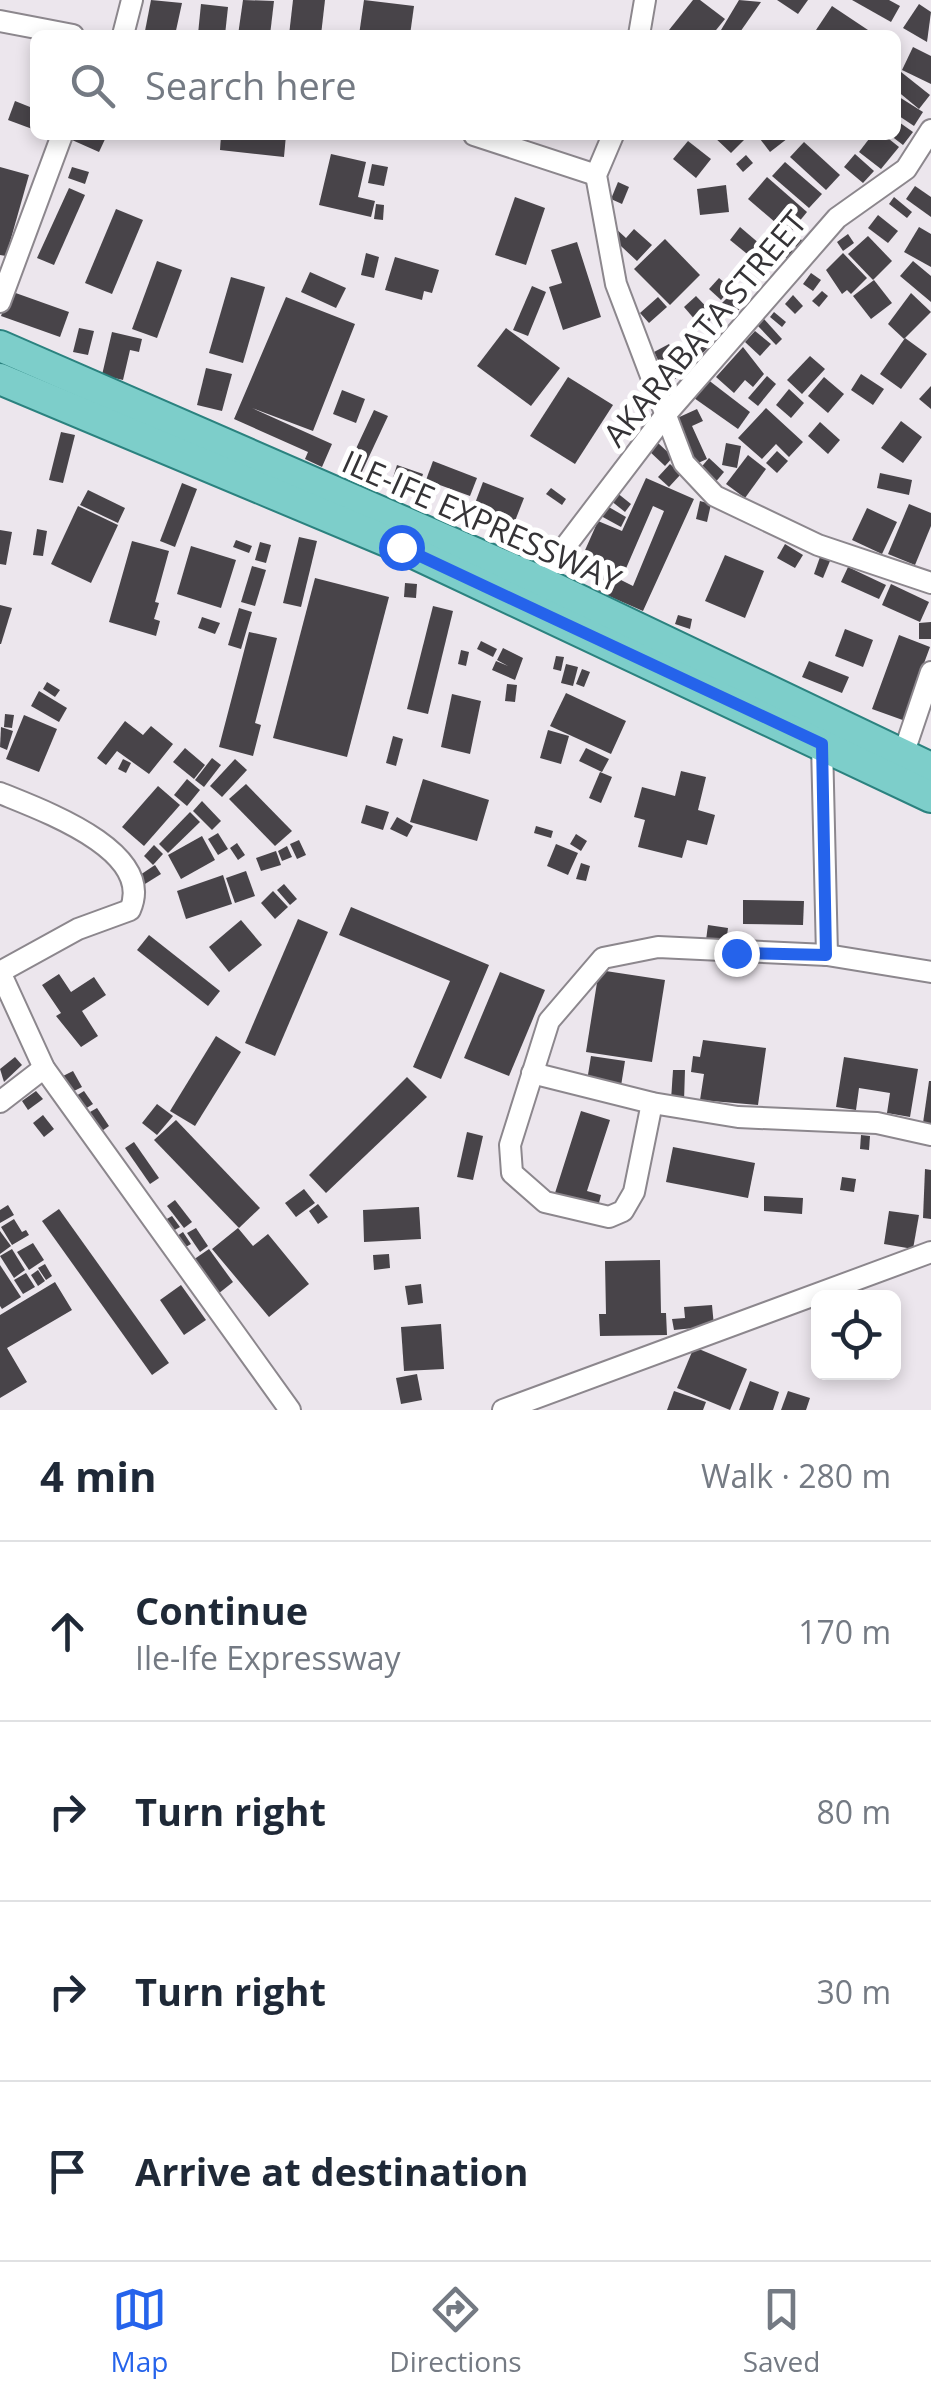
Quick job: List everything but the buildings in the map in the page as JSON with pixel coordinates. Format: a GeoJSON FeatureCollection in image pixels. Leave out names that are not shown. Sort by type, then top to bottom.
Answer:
{"type":"FeatureCollection","features":[{"type":"Feature","properties":{"kind":"main road","name":"ILE-IFE EXPRESSWAY"},"geometry":{"type":"LineString","coordinates":[[0,346],[538,582],[931,768]]}},
{"type":"Feature","properties":{"kind":"main road","name":"ILE-IFE EXPRESSWAY"},"geometry":{"type":"LineString","coordinates":[[0,380],[401,547],[931,797]]}},
{"type":"Feature","properties":{"kind":"street"},"geometry":{"type":"LineString","coordinates":[[123,30],[132,0]]}},
{"type":"Feature","properties":{"kind":"street"},"geometry":{"type":"LineString","coordinates":[[640,30],[645,0]]}},
{"type":"Feature","properties":{"kind":"street"},"geometry":{"type":"LineString","coordinates":[[0,21],[47,30]]}},
{"type":"Feature","properties":{"kind":"street","name":"AKARABATA STREET"},"geometry":{"type":"LineString","coordinates":[[538,582],[667,413],[837,218],[906,169],[931,130]]}},
{"type":"Feature","properties":{"kind":"street"},"geometry":{"type":"LineString","coordinates":[[0,302],[60,140]]}},
{"type":"Feature","properties":{"kind":"street"},"geometry":{"type":"LineString","coordinates":[[490,140],[596,174]]}},
{"type":"Feature","properties":{"kind":"street"},"geometry":{"type":"LineString","coordinates":[[611,140],[596,174],[616,284],[684,464],[715,496],[818,545],[931,583]]}},
{"type":"Feature","properties":{"kind":"street"},"geometry":{"type":"LineString","coordinates":[[903,755],[931,672]]}},
{"type":"Feature","properties":{"kind":"street"},"geometry":{"type":"LineString","coordinates":[[822,744],[826,955]]}},
{"type":"Feature","properties":{"kind":"street"},"geometry":{"type":"LineString","coordinates":[[0,793],[114,852],[132,869],[138,892],[130,910],[78,929],[0,972],[44,1068],[290,1410]]}},
{"type":"Feature","properties":{"kind":"street"},"geometry":{"type":"LineString","coordinates":[[652,1103],[634,1192],[623,1210],[609,1217],[545,1202],[512,1173],[510,1145],[549,1022],[603,958],[658,947],[826,955],[931,972]]}},
{"type":"Feature","properties":{"kind":"street"},"geometry":{"type":"LineString","coordinates":[[0,1102],[44,1068]]}},
{"type":"Feature","properties":{"kind":"street"},"geometry":{"type":"LineString","coordinates":[[532,1073],[652,1103],[738,1117],[876,1123],[931,1135]]}},
{"type":"Feature","properties":{"kind":"street"},"geometry":{"type":"LineString","coordinates":[[504,1410],[931,1252]]}},
{"type":"Feature","properties":{"kind":"route"},"geometry":{"type":"LineString","coordinates":[[401,547],[822,744],[826,955],[736,953]]}}]}
